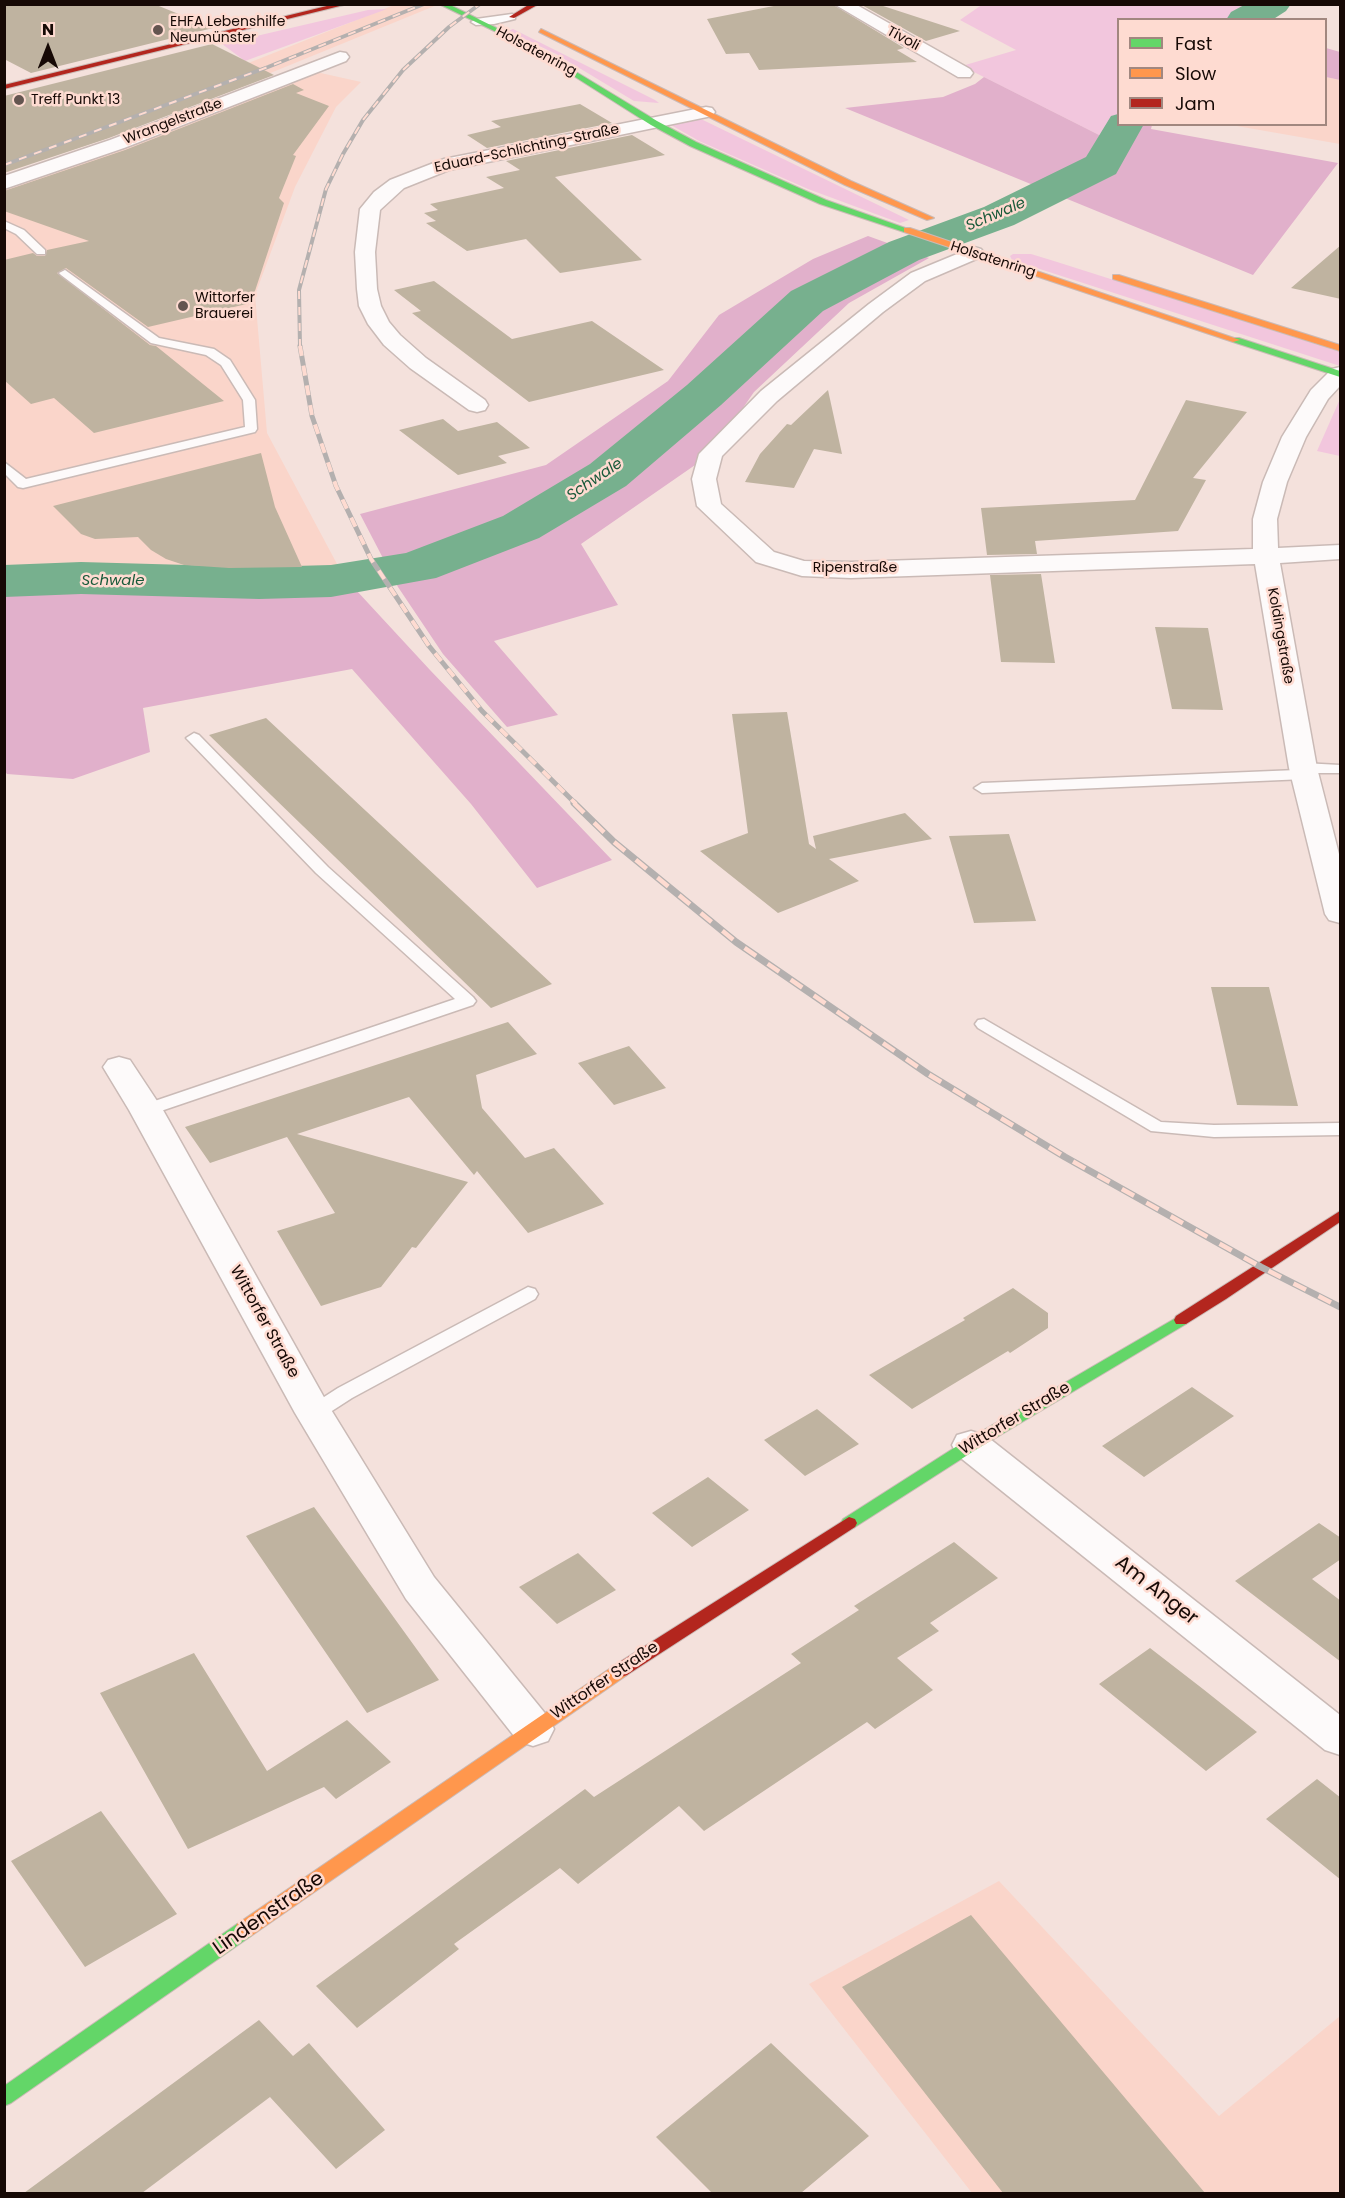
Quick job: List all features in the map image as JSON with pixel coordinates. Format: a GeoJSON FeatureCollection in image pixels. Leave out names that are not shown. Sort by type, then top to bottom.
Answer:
{"type":"FeatureCollection","features":[{"type":"Feature","properties":{"kind":"main road"},"geometry":{"type":"LineString","coordinates":[[4,87],[345,4]]}},
{"type":"Feature","properties":{"kind":"main road","name":"Holsatenring"},"geometry":{"type":"LineString","coordinates":[[442,4],[533,48],[654,123],[693,144],[813,198],[914,234],[1341,374]]}},
{"type":"Feature","properties":{"kind":"main road"},"geometry":{"type":"LineString","coordinates":[[512,16],[536,4]]}},
{"type":"Feature","properties":{"kind":"main road","name":"Holsatenring"},"geometry":{"type":"LineString","coordinates":[[496,9],[848,183],[941,223]]}},
{"type":"Feature","properties":{"kind":"main road"},"geometry":{"type":"LineString","coordinates":[[1105,273],[1341,348]]}},
{"type":"Feature","properties":{"kind":"main road","name":"Wittorfer Straße"},"geometry":{"type":"LineString","coordinates":[[533,1729],[696,1620],[971,1445],[1221,1296],[1341,1216]]}},
{"type":"Feature","properties":{"kind":"main road","name":"Lindenstraße"},"geometry":{"type":"LineString","coordinates":[[4,2097],[533,1729]]}},
{"type":"Feature","properties":{"kind":"street","name":"Tivoli"},"geometry":{"type":"LineString","coordinates":[[842,4],[964,73]]}},
{"type":"Feature","properties":{"kind":"street","name":"Wrangelstraße"},"geometry":{"type":"LineString","coordinates":[[4,183],[117,144],[340,57]]}},
{"type":"Feature","properties":{"kind":"street","name":"Holsatenring"},"geometry":{"type":"LineString","coordinates":[[627,105],[665,108],[684,101]]}},
{"type":"Feature","properties":{"kind":"street"},"geometry":{"type":"LineString","coordinates":[[654,123],[706,112]]}},
{"type":"Feature","properties":{"kind":"street","name":"Eduard-Schlichting-Straße"},"geometry":{"type":"LineString","coordinates":[[477,405],[418,363],[392,340],[370,306],[365,252],[370,209],[381,196],[397,184],[444,165],[654,123]]}},
{"type":"Feature","properties":{"kind":"street","name":"Ripenstraße"},"geometry":{"type":"LineString","coordinates":[[965,250],[918,277],[876,308],[769,396],[711,454],[704,479],[709,507],[765,557],[802,568],[851,570],[1341,552]]}},
{"type":"Feature","properties":{"kind":"street","name":"Koldingstraße"},"geometry":{"type":"LineString","coordinates":[[1341,374],[1319,395],[1294,437],[1275,482],[1265,519],[1266,556],[1304,771],[1341,914]]}},
{"type":"Feature","properties":{"kind":"street","name":"Wittorfer Straße"},"geometry":{"type":"LineString","coordinates":[[119,1066],[146,1110],[314,1413],[420,1588],[533,1729]]}},
{"type":"Feature","properties":{"kind":"street","name":"Am Anger"},"geometry":{"type":"LineString","coordinates":[[971,1445],[1341,1738]]}},
{"type":"Feature","properties":{"kind":"lane"},"geometry":{"type":"LineString","coordinates":[[476,22],[494,21],[512,16]]}},
{"type":"Feature","properties":{"kind":"lane"},"geometry":{"type":"LineString","coordinates":[[4,225],[20,232],[41,252]]}},
{"type":"Feature","properties":{"kind":"lane"},"geometry":{"type":"LineString","coordinates":[[4,237],[20,232]]}},
{"type":"Feature","properties":{"kind":"lane"},"geometry":{"type":"LineString","coordinates":[[4,466],[23,484],[251,429],[249,400],[226,363],[210,352],[155,341],[65,273]]}},
{"type":"Feature","properties":{"kind":"lane"},"geometry":{"type":"LineString","coordinates":[[146,1110],[466,1001],[321,870],[194,738]]}},
{"type":"Feature","properties":{"kind":"lane"},"geometry":{"type":"LineString","coordinates":[[982,788],[1341,768]]}},
{"type":"Feature","properties":{"kind":"lane"},"geometry":{"type":"LineString","coordinates":[[984,1024],[1156,1127],[1214,1131],[1341,1130]]}},
{"type":"Feature","properties":{"kind":"lane"},"geometry":{"type":"LineString","coordinates":[[314,1413],[345,1393],[528,1294]]}},
{"type":"Feature","properties":{"kind":"shaded area"},"geometry":{"type":"Polygon","coordinates":[[[983,4],[1274,5],[1246,18],[1117,18],[1117,126],[1125,126],[1115,143],[962,66],[1016,50],[960,20],[983,4]]]}},
{"type":"Feature","properties":{"kind":"shaded area"},"geometry":{"type":"Polygon","coordinates":[[[394,5],[437,5],[268,74],[5,173],[4,150],[241,66],[394,5]]]}},
{"type":"Feature","properties":{"kind":"shaded area"},"geometry":{"type":"Polygon","coordinates":[[[387,9],[245,61],[222,44],[368,10],[387,9]]]}},
{"type":"Feature","properties":{"kind":"shaded area"},"geometry":{"type":"Polygon","coordinates":[[[513,29],[659,103],[634,101],[556,54],[508,31],[513,29]]]}},
{"type":"Feature","properties":{"kind":"shaded area"},"geometry":{"type":"Polygon","coordinates":[[[1327,48],[1340,52],[1340,80],[1327,77],[1327,48]]]}},
{"type":"Feature","properties":{"kind":"shaded area"},"geometry":{"type":"Polygon","coordinates":[[[307,70],[361,82],[336,107],[295,187],[255,295],[267,433],[344,577],[5,569],[4,183],[307,70]]]}},
{"type":"Feature","properties":{"kind":"shaded area"},"geometry":{"type":"Polygon","coordinates":[[[984,77],[1115,143],[1125,126],[1152,126],[1151,129],[1338,163],[1253,275],[845,108],[943,97],[975,84],[984,77]]]}},
{"type":"Feature","properties":{"kind":"shaded area"},"geometry":{"type":"Polygon","coordinates":[[[1327,77],[1340,80],[1340,144],[1237,126],[1327,126],[1327,77]]]}},
{"type":"Feature","properties":{"kind":"shaded area"},"geometry":{"type":"Polygon","coordinates":[[[695,119],[703,120],[909,220],[900,223],[808,189],[699,141],[671,125],[695,119]]]}},
{"type":"Feature","properties":{"kind":"shaded area"},"geometry":{"type":"Polygon","coordinates":[[[868,236],[929,258],[849,303],[754,392],[711,454],[581,544],[618,605],[494,641],[558,715],[507,727],[443,654],[398,587],[360,514],[546,465],[668,381],[719,315],[813,259],[868,236]]]}},
{"type":"Feature","properties":{"kind":"shaded area"},"geometry":{"type":"Polygon","coordinates":[[[1031,254],[1340,352],[1340,366],[1012,260],[1010,256],[1031,254]]]}},
{"type":"Feature","properties":{"kind":"shaded area"},"geometry":{"type":"Polygon","coordinates":[[[1340,399],[1340,456],[1317,451],[1340,399]]]}},
{"type":"Feature","properties":{"kind":"shaded area"},"geometry":{"type":"Polygon","coordinates":[[[5,569],[344,577],[612,860],[537,888],[471,804],[352,669],[143,708],[150,752],[73,779],[7,774],[4,770],[5,569]]]}},
{"type":"Feature","properties":{"kind":"shaded area"},"geometry":{"type":"Polygon","coordinates":[[[999,1881],[1219,2116],[1340,2016],[1340,2193],[972,2193],[809,1984],[999,1881]]]}},
{"type":"Feature","properties":{"kind":"building"},"geometry":{"type":"Polygon","coordinates":[[[4,4],[154,4],[213,28],[31,73],[4,59],[4,4]]]}},
{"type":"Feature","properties":{"kind":"building"},"geometry":{"type":"Polygon","coordinates":[[[784,4],[832,4],[904,48],[897,50],[917,62],[759,70],[749,53],[726,54],[707,19],[784,4]]]}},
{"type":"Feature","properties":{"kind":"building"},"geometry":{"type":"Polygon","coordinates":[[[860,4],[877,4],[960,31],[926,41],[860,4]]]}},
{"type":"Feature","properties":{"kind":"building"},"geometry":{"type":"Polygon","coordinates":[[[212,44],[274,75],[109,138],[4,173],[4,96],[212,44]]]}},
{"type":"Feature","properties":{"kind":"building"},"geometry":{"type":"Polygon","coordinates":[[[293,84],[304,90],[296,93],[329,106],[293,155],[296,156],[279,198],[284,203],[251,303],[148,327],[66,268],[57,273],[150,345],[156,346],[224,401],[94,433],[54,398],[31,404],[4,380],[4,260],[33,253],[37,256],[45,256],[47,250],[89,241],[4,211],[4,191],[125,150],[293,84]]]}},
{"type":"Feature","properties":{"kind":"building"},"geometry":{"type":"Polygon","coordinates":[[[580,104],[612,123],[487,148],[467,135],[501,127],[491,121],[580,104]]]}},
{"type":"Feature","properties":{"kind":"building"},"geometry":{"type":"Polygon","coordinates":[[[632,135],[665,155],[555,177],[642,260],[560,273],[526,239],[467,251],[426,223],[436,221],[424,213],[438,210],[430,204],[504,188],[486,177],[520,170],[506,161],[632,135]]]}},
{"type":"Feature","properties":{"kind":"building"},"geometry":{"type":"Polygon","coordinates":[[[1341,245],[1341,299],[1291,288],[1341,245]]]}},
{"type":"Feature","properties":{"kind":"building"},"geometry":{"type":"Polygon","coordinates":[[[434,281],[512,339],[592,321],[664,370],[529,402],[412,313],[421,311],[394,290],[434,281]]]}},
{"type":"Feature","properties":{"kind":"building"},"geometry":{"type":"Polygon","coordinates":[[[828,390],[842,454],[814,449],[794,488],[745,482],[760,454],[787,424],[791,425],[828,390]]]}},
{"type":"Feature","properties":{"kind":"building"},"geometry":{"type":"Polygon","coordinates":[[[1186,400],[1247,412],[1193,478],[1206,480],[1178,531],[1035,541],[1037,554],[987,555],[981,508],[1135,500],[1186,400]]]}},
{"type":"Feature","properties":{"kind":"building"},"geometry":{"type":"Polygon","coordinates":[[[443,419],[458,431],[497,422],[530,448],[498,456],[507,463],[458,475],[399,430],[443,419]]]}},
{"type":"Feature","properties":{"kind":"building"},"geometry":{"type":"Polygon","coordinates":[[[261,453],[275,507],[302,567],[229,568],[184,565],[166,559],[151,550],[138,537],[95,539],[81,534],[53,506],[261,453]]]}},
{"type":"Feature","properties":{"kind":"building"},"geometry":{"type":"Polygon","coordinates":[[[1041,574],[1055,663],[1001,662],[990,575],[1041,574]]]}},
{"type":"Feature","properties":{"kind":"building"},"geometry":{"type":"Polygon","coordinates":[[[1155,627],[1208,628],[1223,710],[1172,709],[1155,627]]]}},
{"type":"Feature","properties":{"kind":"building"},"geometry":{"type":"Polygon","coordinates":[[[787,712],[809,844],[816,849],[813,836],[905,813],[932,839],[829,859],[859,881],[778,913],[700,851],[748,833],[732,714],[787,712]]]}},
{"type":"Feature","properties":{"kind":"building"},"geometry":{"type":"Polygon","coordinates":[[[266,718],[552,984],[491,1008],[209,735],[266,718]]]}},
{"type":"Feature","properties":{"kind":"building"},"geometry":{"type":"Polygon","coordinates":[[[1009,834],[1036,921],[974,923],[949,836],[1009,834]]]}},
{"type":"Feature","properties":{"kind":"building"},"geometry":{"type":"Polygon","coordinates":[[[1211,987],[1269,987],[1298,1106],[1237,1105],[1211,987]]]}},
{"type":"Feature","properties":{"kind":"building"},"geometry":{"type":"Polygon","coordinates":[[[508,1022],[537,1054],[476,1075],[482,1108],[525,1158],[554,1148],[604,1204],[528,1233],[477,1171],[474,1175],[409,1097],[297,1134],[468,1182],[416,1248],[412,1247],[381,1287],[321,1306],[277,1231],[335,1213],[287,1137],[210,1163],[185,1127],[508,1022]]]}},
{"type":"Feature","properties":{"kind":"building"},"geometry":{"type":"Polygon","coordinates":[[[629,1046],[666,1088],[614,1105],[578,1063],[629,1046]]]}},
{"type":"Feature","properties":{"kind":"building"},"geometry":{"type":"Polygon","coordinates":[[[1013,1288],[1048,1313],[1048,1328],[1010,1353],[1008,1351],[912,1409],[869,1375],[965,1320],[963,1318],[1013,1288]]]}},
{"type":"Feature","properties":{"kind":"building"},"geometry":{"type":"Polygon","coordinates":[[[1192,1387],[1234,1416],[1144,1477],[1102,1446],[1192,1387]]]}},
{"type":"Feature","properties":{"kind":"building"},"geometry":{"type":"Polygon","coordinates":[[[817,1409],[859,1444],[805,1476],[764,1440],[817,1409]]]}},
{"type":"Feature","properties":{"kind":"building"},"geometry":{"type":"Polygon","coordinates":[[[708,1477],[749,1510],[692,1547],[652,1513],[708,1477]]]}},
{"type":"Feature","properties":{"kind":"building"},"geometry":{"type":"Polygon","coordinates":[[[314,1507],[439,1680],[367,1713],[246,1536],[314,1507]]]}},
{"type":"Feature","properties":{"kind":"building"},"geometry":{"type":"Polygon","coordinates":[[[1319,1523],[1341,1538],[1341,1559],[1312,1579],[1341,1601],[1341,1662],[1235,1581],[1319,1523]]]}},
{"type":"Feature","properties":{"kind":"building"},"geometry":{"type":"Polygon","coordinates":[[[954,1542],[998,1578],[930,1623],[939,1631],[897,1658],[933,1690],[875,1729],[867,1722],[704,1831],[679,1806],[578,1884],[560,1868],[454,1944],[459,1949],[357,2028],[316,1986],[585,1789],[594,1797],[801,1663],[791,1654],[859,1610],[854,1606],[954,1542]]]}},
{"type":"Feature","properties":{"kind":"building"},"geometry":{"type":"Polygon","coordinates":[[[578,1553],[616,1590],[557,1624],[519,1587],[578,1553]]]}},
{"type":"Feature","properties":{"kind":"building"},"geometry":{"type":"Polygon","coordinates":[[[1150,1648],[1257,1732],[1206,1771],[1099,1684],[1150,1648]]]}},
{"type":"Feature","properties":{"kind":"building"},"geometry":{"type":"Polygon","coordinates":[[[194,1653],[267,1771],[347,1720],[391,1762],[336,1799],[324,1787],[188,1849],[100,1693],[194,1653]]]}},
{"type":"Feature","properties":{"kind":"building"},"geometry":{"type":"Polygon","coordinates":[[[1317,1779],[1341,1798],[1341,1880],[1266,1819],[1317,1779]]]}},
{"type":"Feature","properties":{"kind":"building"},"geometry":{"type":"Polygon","coordinates":[[[101,1811],[177,1914],[85,1967],[11,1861],[101,1811]]]}},
{"type":"Feature","properties":{"kind":"building"},"geometry":{"type":"Polygon","coordinates":[[[971,1915],[1205,2193],[1003,2193],[842,1987],[971,1915]]]}},
{"type":"Feature","properties":{"kind":"building"},"geometry":{"type":"Polygon","coordinates":[[[259,2020],[293,2056],[309,2043],[385,2130],[336,2169],[270,2097],[142,2193],[24,2193],[259,2020]]]}},
{"type":"Feature","properties":{"kind":"building"},"geometry":{"type":"Polygon","coordinates":[[[771,2043],[869,2136],[801,2193],[712,2193],[656,2137],[771,2043]]]}},
{"type":"Feature","properties":{"kind":"waterway","name":"Schwale"},"geometry":{"type":"LineString","coordinates":[[1248,18],[1274,4]]}},
{"type":"Feature","properties":{"kind":"waterway","name":"Schwale"},"geometry":{"type":"LineString","coordinates":[[4,581],[81,578],[259,583],[331,581],[417,567],[521,527],[608,475],[704,395],[807,301],[904,251],[999,216],[1102,165],[1124,126]]}},
{"type":"Feature","properties":{"kind":"railway"},"geometry":{"type":"LineString","coordinates":[[4,165],[268,67],[424,4]]}},
{"type":"Feature","properties":{"kind":"railway"},"geometry":{"type":"LineString","coordinates":[[300,347],[299,290],[326,189],[343,154],[363,120],[403,70],[449,27],[480,4]]}},
{"type":"Feature","properties":{"kind":"railway"},"geometry":{"type":"LineString","coordinates":[[300,346],[312,416],[336,486],[371,559],[429,646],[482,711],[576,804]]}},
{"type":"Feature","properties":{"kind":"railway"},"geometry":{"type":"LineString","coordinates":[[574,803],[614,842],[736,942],[928,1074],[1065,1157],[1261,1267],[1340,1307]]}},
{"type":"Feature","properties":{"kind":"traffic: fast"},"geometry":{"type":"LineString","coordinates":[[442,4],[533,48],[654,123],[693,144],[823,202],[907,230]]}},
{"type":"Feature","properties":{"kind":"traffic: fast"},"geometry":{"type":"LineString","coordinates":[[1236,340],[1340,374]]}},
{"type":"Feature","properties":{"kind":"traffic: fast"},"geometry":{"type":"LineString","coordinates":[[849,1523],[971,1445],[1181,1320]]}},
{"type":"Feature","properties":{"kind":"traffic: fast"},"geometry":{"type":"LineString","coordinates":[[4,2097],[244,1930]]}},
{"type":"Feature","properties":{"kind":"traffic: slow"},"geometry":{"type":"LineString","coordinates":[[541,31],[848,183],[930,218]]}},
{"type":"Feature","properties":{"kind":"traffic: slow"},"geometry":{"type":"LineString","coordinates":[[907,230],[1236,340]]}},
{"type":"Feature","properties":{"kind":"traffic: slow"},"geometry":{"type":"LineString","coordinates":[[1116,277],[1340,348]]}},
{"type":"Feature","properties":{"kind":"traffic: slow"},"geometry":{"type":"LineString","coordinates":[[244,1930],[621,1670]]}},
{"type":"Feature","properties":{"kind":"traffic: jam"},"geometry":{"type":"LineString","coordinates":[[4,87],[345,4]]}},
{"type":"Feature","properties":{"kind":"traffic: jam"},"geometry":{"type":"LineString","coordinates":[[512,17],[536,4]]}},
{"type":"Feature","properties":{"kind":"traffic: jam"},"geometry":{"type":"LineString","coordinates":[[1181,1320],[1221,1296],[1340,1216]]}},
{"type":"Feature","properties":{"kind":"traffic: jam"},"geometry":{"type":"LineString","coordinates":[[621,1670],[849,1523]]}},
{"type":"Feature","properties":{"kind":"place","name":"EHFA Lebenshilfe Neumünster"},"geometry":{"type":"Point","coordinates":[158,30]}},
{"type":"Feature","properties":{"kind":"place","name":"Treff Punkt 13"},"geometry":{"type":"Point","coordinates":[19,100]}},
{"type":"Feature","properties":{"kind":"place","name":"Wittorfer Brauerei"},"geometry":{"type":"Point","coordinates":[183,306]}}]}
